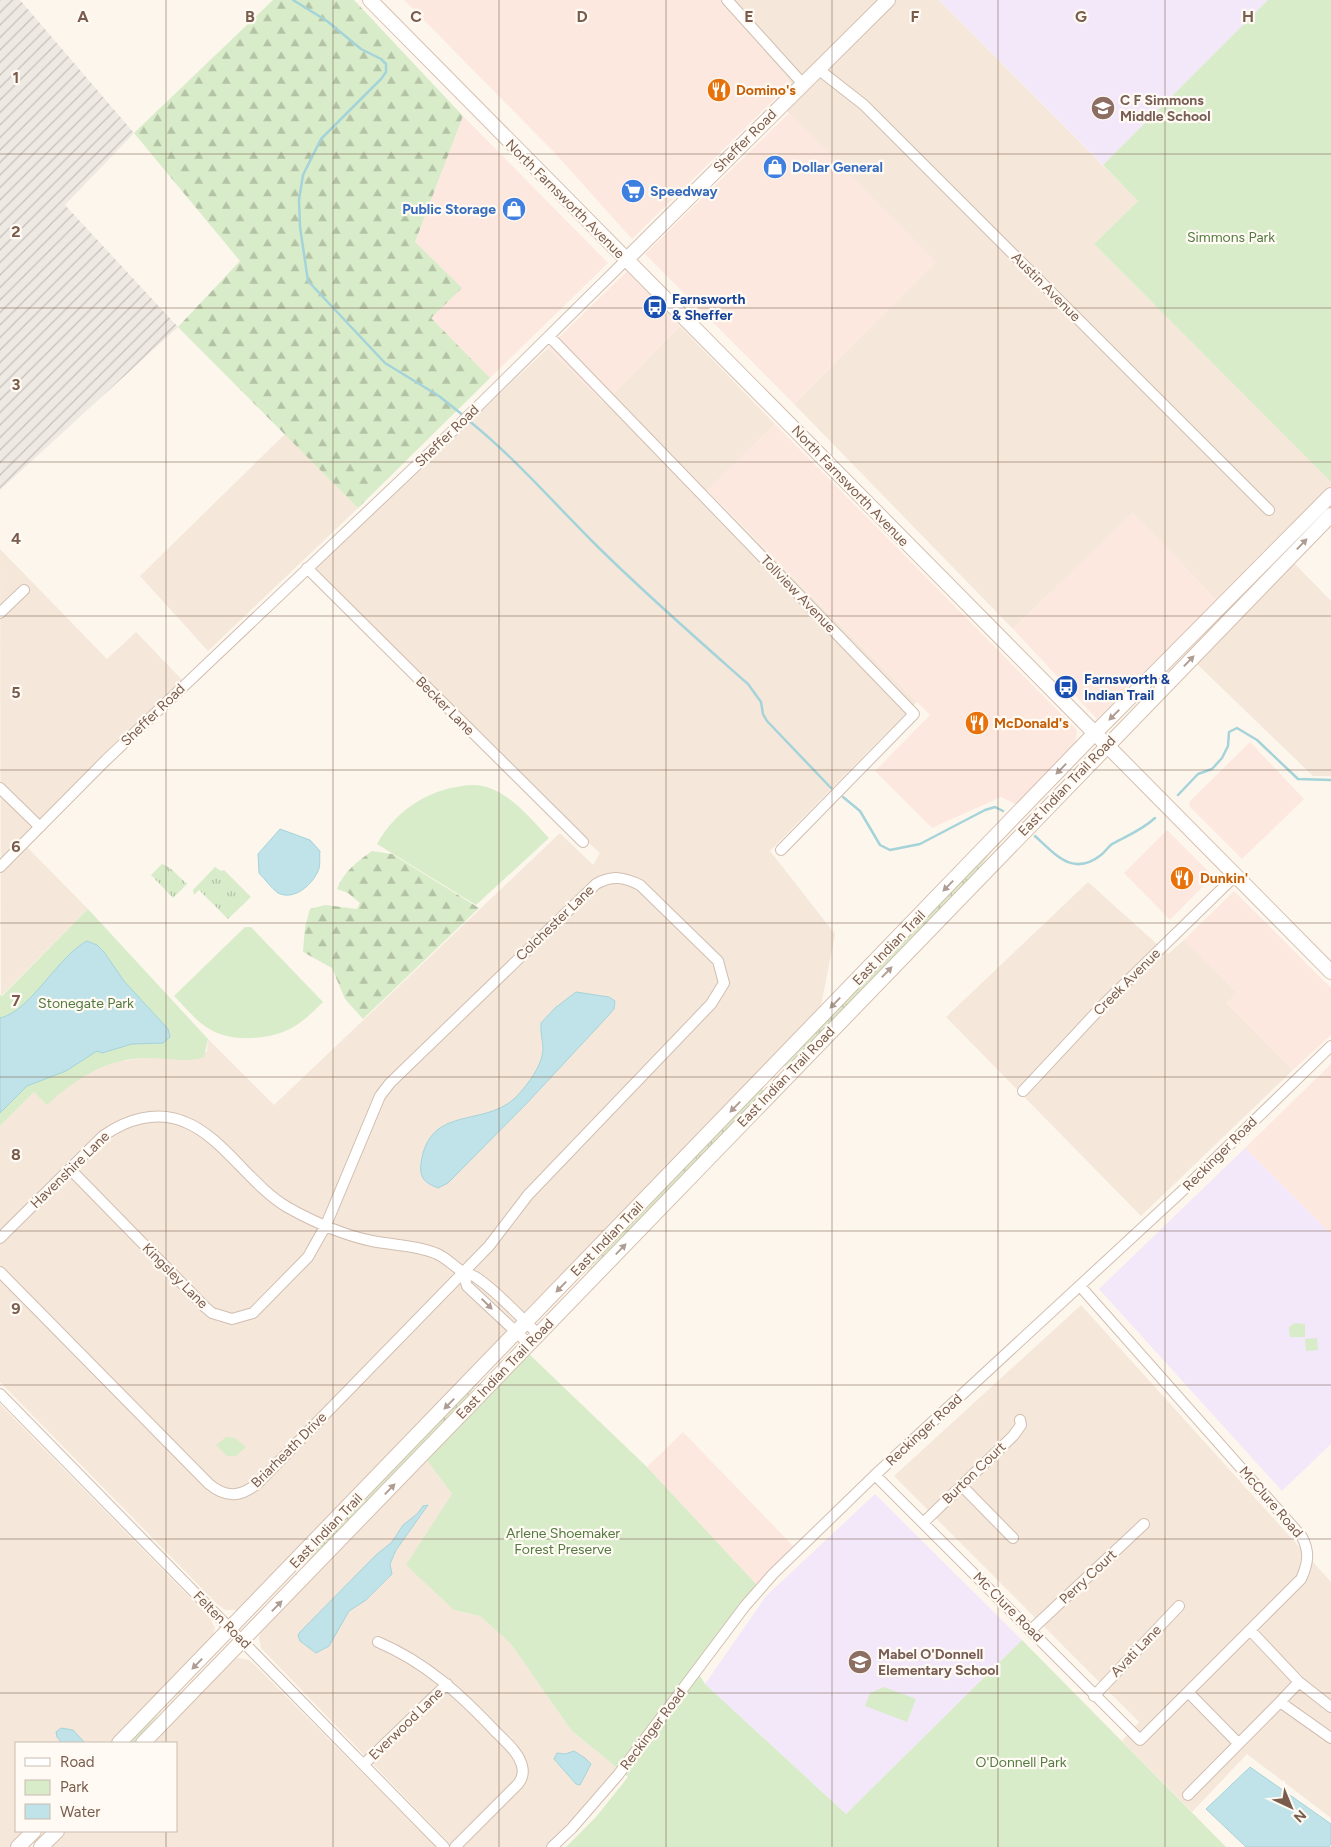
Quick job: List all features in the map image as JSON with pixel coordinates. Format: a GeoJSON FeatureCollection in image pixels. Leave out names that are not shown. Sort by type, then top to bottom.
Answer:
{"type":"FeatureCollection","features":[{"type":"Feature","properties":{"kind":"main road","name":"North Farnsworth Avenue"},"geometry":{"type":"LineString","coordinates":[[370,0],[1331,972]]}},
{"type":"Feature","properties":{"kind":"main road","name":"Sheffer Road"},"geometry":{"type":"LineString","coordinates":[[626,260],[888,0]]}},
{"type":"Feature","properties":{"kind":"main road","name":"East Indian Trail Road"},"geometry":{"type":"LineString","coordinates":[[1094,734],[1331,495]]}},
{"type":"Feature","properties":{"kind":"main road","name":"East Indian Trail Road"},"geometry":{"type":"LineString","coordinates":[[243,1640],[1331,515]]}},
{"type":"Feature","properties":{"kind":"main road","name":"East Indian Trail"},"geometry":{"type":"LineString","coordinates":[[120,1742],[1094,734]]}},
{"type":"Feature","properties":{"kind":"main road"},"geometry":{"type":"LineString","coordinates":[[769,1072],[781,1083]]}},
{"type":"Feature","properties":{"kind":"main road"},"geometry":{"type":"LineString","coordinates":[[144,1742],[243,1640]]}},
{"type":"Feature","properties":{"kind":"main road"},"geometry":{"type":"LineString","coordinates":[[18,1847],[33,1832]]}},
{"type":"Feature","properties":{"kind":"main road"},"geometry":{"type":"LineString","coordinates":[[41,1847],[56,1832]]}},
{"type":"Feature","properties":{"kind":"street"},"geometry":{"type":"LineString","coordinates":[[727,0],[803,84]]}},
{"type":"Feature","properties":{"kind":"street","name":"Austin Avenue"},"geometry":{"type":"LineString","coordinates":[[818,69],[864,105],[1268,510]]}},
{"type":"Feature","properties":{"kind":"street","name":"Sheffer Road"},"geometry":{"type":"LineString","coordinates":[[0,867],[106,760],[461,423],[626,260]]}},
{"type":"Feature","properties":{"kind":"street","name":"Tollview Avenue"},"geometry":{"type":"LineString","coordinates":[[549,336],[914,714],[781,850]]}},
{"type":"Feature","properties":{"kind":"street","name":"Becker Lane"},"geometry":{"type":"LineString","coordinates":[[307,568],[583,842]]}},
{"type":"Feature","properties":{"kind":"street"},"geometry":{"type":"LineString","coordinates":[[0,613],[24,590]]}},
{"type":"Feature","properties":{"kind":"street"},"geometry":{"type":"LineString","coordinates":[[0,788],[40,827]]}},
{"type":"Feature","properties":{"kind":"street","name":"Creek Avenue"},"geometry":{"type":"LineString","coordinates":[[1023,1091],[1106,1002],[1235,876]]}},
{"type":"Feature","properties":{"kind":"street","name":"Colchester Lane"},"geometry":{"type":"LineString","coordinates":[[326,1225],[380,1096],[390,1083],[596,884],[607,878],[627,879],[640,885],[718,961],[724,983],[711,1004],[528,1195],[489,1246],[463,1272]]}},
{"type":"Feature","properties":{"kind":"street","name":"Reckinger Road"},"geometry":{"type":"LineString","coordinates":[[552,1847],[590,1809],[618,1775],[758,1590],[875,1475],[1180,1193],[1331,1046]]}},
{"type":"Feature","properties":{"kind":"street","name":"Havenshire Lane"},"geometry":{"type":"LineString","coordinates":[[0,1238],[103,1136],[129,1121],[148,1117],[176,1119],[191,1125],[209,1137],[271,1196],[295,1211],[370,1241],[429,1251],[445,1258],[463,1272],[476,1277],[534,1340]]}},
{"type":"Feature","properties":{"kind":"street","name":"Kingsley Lane"},"geometry":{"type":"LineString","coordinates":[[70,1169],[205,1307],[221,1316],[232,1319],[253,1313],[261,1306],[308,1257],[326,1225]]}},
{"type":"Feature","properties":{"kind":"street","name":"Briarheath Drive"},"geometry":{"type":"LineString","coordinates":[[0,1272],[209,1484],[217,1491],[232,1496],[249,1491],[259,1482],[463,1272]]}},
{"type":"Feature","properties":{"kind":"street","name":"McClure Road"},"geometry":{"type":"LineString","coordinates":[[1080,1286],[1296,1529],[1307,1545],[1308,1563],[1301,1579],[1140,1740]]}},
{"type":"Feature","properties":{"kind":"street","name":"Felten Road"},"geometry":{"type":"LineString","coordinates":[[0,1394],[444,1847]]}},
{"type":"Feature","properties":{"kind":"street","name":"Burton Court"},"geometry":{"type":"LineString","coordinates":[[923,1523],[1013,1436],[1021,1425],[1020,1420]]}},
{"type":"Feature","properties":{"kind":"street","name":"Mc Clure Road"},"geometry":{"type":"LineString","coordinates":[[875,1475],[1140,1740]]}},
{"type":"Feature","properties":{"kind":"street"},"geometry":{"type":"LineString","coordinates":[[961,1485],[1014,1538]]}},
{"type":"Feature","properties":{"kind":"street","name":"Perry Court"},"geometry":{"type":"LineString","coordinates":[[1031,1630],[1144,1524]]}},
{"type":"Feature","properties":{"kind":"street","name":"Avati Lane"},"geometry":{"type":"LineString","coordinates":[[1094,1696],[1179,1606]]}},
{"type":"Feature","properties":{"kind":"street"},"geometry":{"type":"LineString","coordinates":[[1250,1630],[1299,1682],[1331,1707]]}},
{"type":"Feature","properties":{"kind":"street","name":"Everwood Lane"},"geometry":{"type":"LineString","coordinates":[[378,1642],[404,1655],[447,1684],[511,1748],[523,1768],[521,1780],[512,1791],[455,1847]]}},
{"type":"Feature","properties":{"kind":"street"},"geometry":{"type":"LineString","coordinates":[[1188,1795],[1299,1682]]}},
{"type":"Feature","properties":{"kind":"street","name":"Everwood Lane"},"geometry":{"type":"LineString","coordinates":[[364,1764],[447,1684]]}},
{"type":"Feature","properties":{"kind":"street"},"geometry":{"type":"LineString","coordinates":[[1188,1692],[1238,1743]]}},
{"type":"Feature","properties":{"kind":"street"},"geometry":{"type":"LineString","coordinates":[[1280,1702],[1331,1738]]}},
{"type":"Feature","properties":{"kind":"shaded area"},"geometry":{"type":"Polygon","coordinates":[[[0,0],[20,0],[134,133],[65,205],[178,327],[0,490],[0,0]]]}},
{"type":"Feature","properties":{"kind":"shaded area"},"geometry":{"type":"Polygon","coordinates":[[[404,0],[720,0],[791,83],[632,239],[554,152],[404,0]]]}},
{"type":"Feature","properties":{"kind":"shaded area"},"geometry":{"type":"Polygon","coordinates":[[[718,0],[939,0],[1138,201],[1094,244],[1331,482],[1331,486],[1216,600],[1133,513],[1013,629],[794,404],[935,262],[784,108],[791,83],[718,0]]]}},
{"type":"Feature","properties":{"kind":"shaded area","name":"C F Simmons Middle School"},"geometry":{"type":"Polygon","coordinates":[[[939,0],[1268,0],[1103,165],[939,0]]]}},
{"type":"Feature","properties":{"kind":"shaded area"},"geometry":{"type":"Polygon","coordinates":[[[789,113],[936,262],[794,404],[645,254],[789,113]]]}},
{"type":"Feature","properties":{"kind":"shaded area"},"geometry":{"type":"Polygon","coordinates":[[[463,116],[608,263],[490,378],[430,318],[415,242],[463,116]]]}},
{"type":"Feature","properties":{"kind":"shaded area"},"geometry":{"type":"Polygon","coordinates":[[[627,271],[680,326],[604,403],[548,348],[627,271]]]}},
{"type":"Feature","properties":{"kind":"shaded area"},"geometry":{"type":"Polygon","coordinates":[[[680,326],[775,424],[707,491],[917,702],[770,851],[835,934],[820,1011],[239,1610],[225,1610],[0,1382],[0,1126],[34,1092],[47,1104],[69,1084],[90,1072],[116,1062],[143,1058],[167,1058],[207,1052],[208,1039],[274,1105],[560,833],[593,865],[600,853],[559,816],[314,569],[548,348],[604,403],[680,326]]]}},
{"type":"Feature","properties":{"kind":"shaded area"},"geometry":{"type":"Polygon","coordinates":[[[775,424],[1077,730],[1075,747],[1017,805],[1001,797],[932,828],[875,771],[930,715],[707,490],[775,424]]]}},
{"type":"Feature","properties":{"kind":"shaded area"},"geometry":{"type":"Polygon","coordinates":[[[285,434],[358,508],[208,651],[140,576],[285,434]]]}},
{"type":"Feature","properties":{"kind":"shaded area"},"geometry":{"type":"Polygon","coordinates":[[[1133,513],[1216,600],[1097,719],[1013,629],[1133,513]]]}},
{"type":"Feature","properties":{"kind":"shaded area"},"geometry":{"type":"Polygon","coordinates":[[[0,549],[107,659],[136,632],[190,688],[26,846],[88,909],[1,996],[0,549]]]}},
{"type":"Feature","properties":{"kind":"shaded area"},"geometry":{"type":"Polygon","coordinates":[[[1293,562],[1331,601],[1331,776],[1313,776],[1196,663],[1293,562]]]}},
{"type":"Feature","properties":{"kind":"shaded area"},"geometry":{"type":"Polygon","coordinates":[[[1250,742],[1304,799],[1242,859],[1190,807],[1189,802],[1250,742]]]}},
{"type":"Feature","properties":{"kind":"shaded area"},"geometry":{"type":"Polygon","coordinates":[[[1167,830],[1213,876],[1170,920],[1124,873],[1167,830]]]}},
{"type":"Feature","properties":{"kind":"shaded area"},"geometry":{"type":"Polygon","coordinates":[[[1088,882],[1168,954],[1184,940],[1238,993],[1227,1003],[1293,1070],[1141,1216],[946,1017],[1088,882]]]}},
{"type":"Feature","properties":{"kind":"shaded area"},"geometry":{"type":"Polygon","coordinates":[[[1234,891],[1331,988],[1331,1035],[1293,1070],[1227,1003],[1237,992],[1184,940],[1234,891]]]}},
{"type":"Feature","properties":{"kind":"shaded area"},"geometry":{"type":"Polygon","coordinates":[[[1331,1064],[1331,1234],[1245,1148],[1331,1064]]]}},
{"type":"Feature","properties":{"kind":"shaded area"},"geometry":{"type":"Polygon","coordinates":[[[1245,1148],[1331,1234],[1331,1444],[1282,1491],[1099,1289],[1245,1148]]]}},
{"type":"Feature","properties":{"kind":"shaded area"},"geometry":{"type":"Polygon","coordinates":[[[1081,1305],[1331,1582],[1331,1818],[1247,1754],[1192,1812],[1122,1741],[1139,1722],[894,1476],[1081,1305]]]}},
{"type":"Feature","properties":{"kind":"shaded area"},"geometry":{"type":"Polygon","coordinates":[[[0,1404],[210,1618],[215,1628],[212,1640],[113,1742],[15,1742],[15,1832],[26,1832],[11,1847],[0,1847],[0,1404]]]}},
{"type":"Feature","properties":{"kind":"shaded area"},"geometry":{"type":"Polygon","coordinates":[[[683,1432],[796,1549],[757,1585],[647,1467],[683,1432]]]}},
{"type":"Feature","properties":{"kind":"shaded area"},"geometry":{"type":"Polygon","coordinates":[[[426,1459],[452,1494],[454,1610],[480,1616],[511,1644],[571,1730],[617,1768],[567,1828],[546,1847],[453,1847],[261,1648],[259,1638],[261,1630],[426,1459]]]}},
{"type":"Feature","properties":{"kind":"shaded area","name":"Mabel O'Donnell Elementary School"},"geometry":{"type":"Polygon","coordinates":[[[875,1494],[1022,1640],[846,1814],[705,1684],[766,1596],[875,1494]]]}},
{"type":"Feature","properties":{"kind":"shaded area"},"geometry":{"type":"Polygon","coordinates":[[[233,1659],[249,1660],[256,1666],[436,1847],[48,1847],[64,1832],[178,1832],[178,1742],[151,1742],[233,1659]]]}},
{"type":"Feature","properties":{"kind":"green space"},"geometry":{"type":"Polygon","coordinates":[[[273,0],[354,0],[463,116],[415,242],[462,288],[431,318],[490,378],[358,508],[178,327],[240,261],[134,133],[273,0]]]}},
{"type":"Feature","properties":{"kind":"green space","name":"Simmons Park"},"geometry":{"type":"Polygon","coordinates":[[[1268,0],[1331,0],[1331,482],[1094,244],[1138,201],[1103,165],[1268,0]]]}},
{"type":"Feature","properties":{"kind":"green space"},"geometry":{"type":"Polygon","coordinates":[[[473,785],[484,786],[505,796],[515,803],[549,838],[476,905],[377,844],[395,820],[417,802],[444,790],[473,785]]]}},
{"type":"Feature","properties":{"kind":"green space"},"geometry":{"type":"Polygon","coordinates":[[[1002,838],[968,882],[786,1068],[785,1063],[1002,838]]]}},
{"type":"Feature","properties":{"kind":"green space"},"geometry":{"type":"Polygon","coordinates":[[[372,851],[392,854],[479,908],[363,1019],[345,999],[332,968],[303,952],[305,927],[310,909],[325,905],[357,909],[360,903],[348,893],[337,889],[347,872],[372,851]]]}},
{"type":"Feature","properties":{"kind":"green space"},"geometry":{"type":"Polygon","coordinates":[[[162,864],[169,867],[187,884],[173,898],[151,875],[162,864]]]}},
{"type":"Feature","properties":{"kind":"green space"},"geometry":{"type":"Polygon","coordinates":[[[215,867],[221,871],[224,870],[251,897],[228,919],[199,890],[194,895],[193,890],[215,867]]]}},
{"type":"Feature","properties":{"kind":"green space","name":"Stonegate Park"},"geometry":{"type":"Polygon","coordinates":[[[88,909],[208,1039],[204,1057],[185,1060],[135,1059],[107,1065],[70,1086],[47,1105],[34,1092],[0,1126],[0,995],[2,996],[88,909]]]}},
{"type":"Feature","properties":{"kind":"green space"},"geometry":{"type":"Polygon","coordinates":[[[245,927],[251,927],[323,1002],[300,1023],[283,1032],[252,1038],[230,1037],[220,1034],[202,1024],[174,996],[245,927]]]}},
{"type":"Feature","properties":{"kind":"green space"},"geometry":{"type":"Polygon","coordinates":[[[760,1088],[765,1091],[579,1285],[578,1283],[617,1237],[760,1088]]]}},
{"type":"Feature","properties":{"kind":"green space"},"geometry":{"type":"Polygon","coordinates":[[[1295,1323],[1305,1324],[1305,1337],[1290,1337],[1289,1327],[1295,1323]]]}},
{"type":"Feature","properties":{"kind":"green space"},"geometry":{"type":"Polygon","coordinates":[[[1317,1338],[1318,1350],[1306,1351],[1305,1339],[1317,1338]]]}},
{"type":"Feature","properties":{"kind":"green space","name":"Arlene Shoemaker Forest Preserve"},"geometry":{"type":"Polygon","coordinates":[[[528,1353],[647,1467],[757,1585],[694,1666],[705,1684],[846,1814],[1022,1640],[1226,1847],[566,1847],[596,1817],[628,1777],[571,1730],[511,1644],[480,1616],[454,1610],[406,1565],[452,1494],[426,1459],[528,1353]]]}},
{"type":"Feature","properties":{"kind":"green space"},"geometry":{"type":"Polygon","coordinates":[[[478,1381],[438,1432],[293,1579],[331,1533],[478,1381]]]}},
{"type":"Feature","properties":{"kind":"green space"},"geometry":{"type":"Polygon","coordinates":[[[226,1437],[235,1438],[246,1447],[236,1456],[227,1456],[216,1445],[226,1437]]]}},
{"type":"Feature","properties":{"kind":"green space"},"geometry":{"type":"Polygon","coordinates":[[[884,1687],[916,1699],[907,1722],[865,1706],[870,1693],[884,1687]]]}},
{"type":"Feature","properties":{"kind":"green space"},"geometry":{"type":"Polygon","coordinates":[[[177,1691],[136,1742],[128,1742],[177,1691]]]}},
{"type":"Feature","properties":{"kind":"water"},"geometry":{"type":"Polygon","coordinates":[[[280,829],[310,840],[320,851],[319,869],[315,876],[302,890],[290,895],[278,893],[259,873],[258,854],[280,829]]]}},
{"type":"Feature","properties":{"kind":"water"},"geometry":{"type":"Polygon","coordinates":[[[87,941],[97,945],[104,952],[124,981],[168,1029],[170,1037],[163,1043],[132,1044],[102,1053],[97,1051],[66,1071],[27,1086],[0,1113],[0,1018],[22,1005],[65,959],[87,941]]]}},
{"type":"Feature","properties":{"kind":"water"},"geometry":{"type":"Polygon","coordinates":[[[576,992],[609,997],[615,1001],[614,1009],[527,1103],[448,1183],[438,1188],[426,1182],[421,1173],[421,1163],[426,1144],[435,1132],[447,1124],[460,1119],[490,1112],[504,1106],[517,1096],[530,1080],[542,1056],[541,1023],[555,1008],[576,992]]]}},
{"type":"Feature","properties":{"kind":"water"},"geometry":{"type":"Polygon","coordinates":[[[428,1505],[396,1550],[390,1564],[392,1574],[366,1600],[349,1611],[329,1646],[316,1653],[300,1641],[298,1635],[300,1632],[376,1555],[392,1542],[403,1525],[417,1514],[423,1506],[428,1505]]]}},
{"type":"Feature","properties":{"kind":"water"},"geometry":{"type":"Polygon","coordinates":[[[61,1728],[73,1730],[84,1742],[61,1742],[56,1732],[61,1728]]]}},
{"type":"Feature","properties":{"kind":"water"},"geometry":{"type":"Polygon","coordinates":[[[574,1751],[591,1764],[580,1785],[576,1784],[554,1759],[557,1753],[565,1754],[574,1751]]]}},
{"type":"Feature","properties":{"kind":"water"},"geometry":{"type":"Polygon","coordinates":[[[1250,1767],[1331,1824],[1331,1843],[1329,1847],[1246,1847],[1206,1809],[1250,1767]]]}},
{"type":"Feature","properties":{"kind":"waterway"},"geometry":{"type":"LineString","coordinates":[[293,0],[327,21],[361,49],[381,59],[386,64],[386,72],[381,79],[321,139],[303,175],[299,200],[300,227],[308,281],[385,363],[439,396],[464,416]]}},
{"type":"Feature","properties":{"kind":"waterway"},"geometry":{"type":"LineString","coordinates":[[468,420],[517,464],[631,579],[748,684],[761,702],[763,714],[767,721],[831,788]]}},
{"type":"Feature","properties":{"kind":"waterway"},"geometry":{"type":"LineString","coordinates":[[1178,795],[1198,774],[1212,769],[1222,758],[1228,746],[1229,732],[1237,728],[1257,740],[1298,779],[1331,780]]}},
{"type":"Feature","properties":{"kind":"waterway"},"geometry":{"type":"LineString","coordinates":[[843,797],[860,811],[880,845],[890,850],[920,844],[985,810],[995,807],[1003,811]]}},
{"type":"Feature","properties":{"kind":"waterway"},"geometry":{"type":"LineString","coordinates":[[1035,836],[1065,861],[1073,864],[1082,864],[1101,855],[1112,844],[1140,829],[1155,818]]}},
{"type":"Feature","properties":{"kind":"place","name":"Domino's"},"geometry":{"type":"Point","coordinates":[719,90]}},
{"type":"Feature","properties":{"kind":"place","name":"C F Simmons Middle School"},"geometry":{"type":"Point","coordinates":[1103,108]}},
{"type":"Feature","properties":{"kind":"place","name":"Dollar General"},"geometry":{"type":"Point","coordinates":[775,167]}},
{"type":"Feature","properties":{"kind":"place","name":"Speedway"},"geometry":{"type":"Point","coordinates":[633,191]}},
{"type":"Feature","properties":{"kind":"place","name":"Public Storage"},"geometry":{"type":"Point","coordinates":[514,209]}},
{"type":"Feature","properties":{"kind":"place","name":"Farnsworth & Sheffer"},"geometry":{"type":"Point","coordinates":[655,307]}},
{"type":"Feature","properties":{"kind":"place","name":"Farnsworth & Indian Trail"},"geometry":{"type":"Point","coordinates":[1066,687]}},
{"type":"Feature","properties":{"kind":"place","name":"McDonald's"},"geometry":{"type":"Point","coordinates":[977,723]}},
{"type":"Feature","properties":{"kind":"place","name":"Dunkin'"},"geometry":{"type":"Point","coordinates":[1182,878]}},
{"type":"Feature","properties":{"kind":"place","name":"Mabel O'Donnell Elementary School"},"geometry":{"type":"Point","coordinates":[860,1662]}},
{"type":"Feature","properties":{"kind":"park label","name":"O'Donnell Park"},"geometry":{"type":"Point","coordinates":[1021,1762]}}]}
